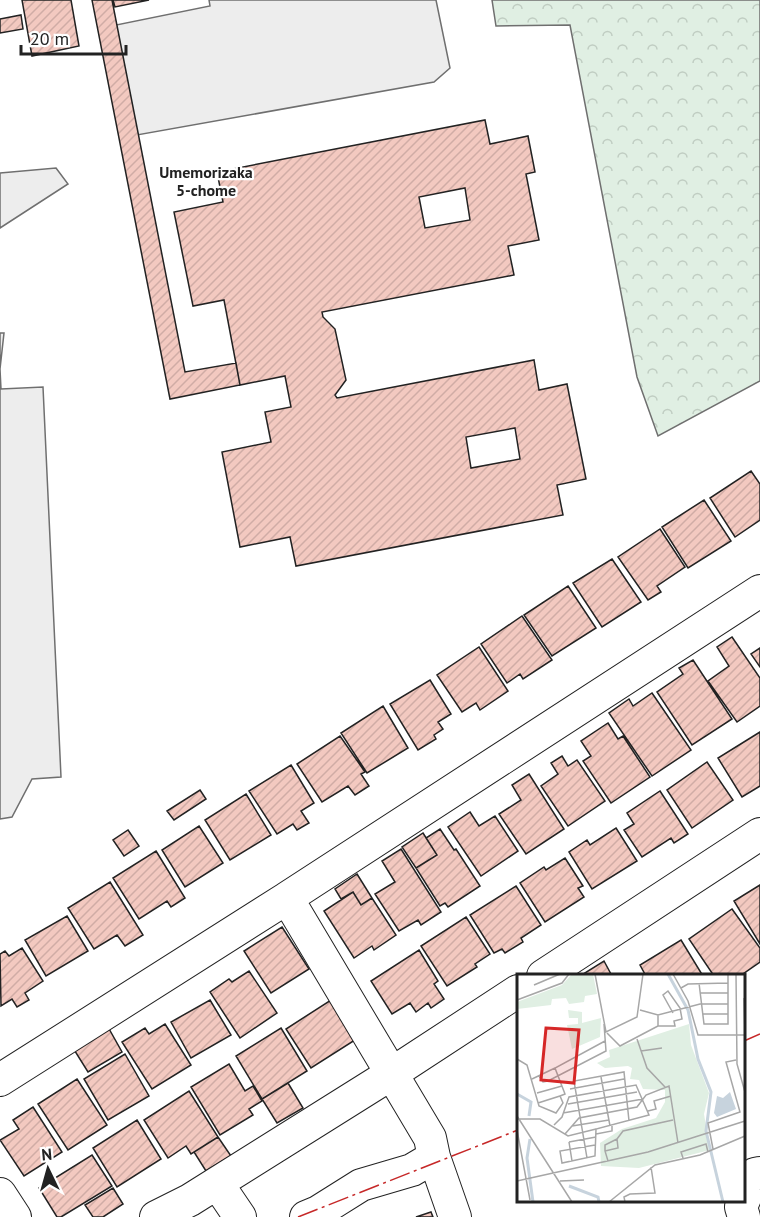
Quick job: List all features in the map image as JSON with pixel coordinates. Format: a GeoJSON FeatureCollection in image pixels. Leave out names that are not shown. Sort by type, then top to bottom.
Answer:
{"type":"FeatureCollection","features":[{"type":"Feature","properties":{"kind":"street"},"geometry":{"type":"LineString","coordinates":[[0,1080],[760,591]]}},
{"type":"Feature","properties":{"kind":"street"},"geometry":{"type":"LineString","coordinates":[[545,974],[760,834]]}},
{"type":"Feature","properties":{"kind":"street"},"geometry":{"type":"LineString","coordinates":[[286,898],[430,1138],[434,1157],[455,1217]]}},
{"type":"Feature","properties":{"kind":"street"},"geometry":{"type":"LineString","coordinates":[[156,1217],[190,1200],[517,992]]}},
{"type":"Feature","properties":{"kind":"street"},"geometry":{"type":"LineString","coordinates":[[306,1217],[361,1185],[412,1170],[434,1157]]}},
{"type":"Feature","properties":{"kind":"street"},"geometry":{"type":"LineString","coordinates":[[745,1198],[755,1174],[760,1173]]}},
{"type":"Feature","properties":{"kind":"street"},"geometry":{"type":"LineString","coordinates":[[217,1183],[240,1217]]}},
{"type":"Feature","properties":{"kind":"street"},"geometry":{"type":"LineString","coordinates":[[0,1194],[15,1217]]}},
{"type":"Feature","properties":{"kind":"street"},"geometry":{"type":"LineString","coordinates":[[743,1202],[741,1207],[744,1217]]}},
{"type":"Feature","properties":{"kind":"green space"},"geometry":{"type":"Polygon","coordinates":[[[492,0],[760,0],[760,381],[658,436],[637,377],[570,25],[496,26],[492,0]]]}},
{"type":"Feature","properties":{"kind":"shaded area"},"geometry":{"type":"Polygon","coordinates":[[[209,0],[436,0],[450,68],[434,82],[137,135],[116,25],[210,6],[209,0]]]}},
{"type":"Feature","properties":{"kind":"shaded area"},"geometry":{"type":"Polygon","coordinates":[[[56,168],[68,184],[0,228],[0,173],[56,168]]]}},
{"type":"Feature","properties":{"kind":"shaded area"},"geometry":{"type":"Polygon","coordinates":[[[0,333],[4,333],[0,369],[0,333]]]}},
{"type":"Feature","properties":{"kind":"shaded area"},"geometry":{"type":"Polygon","coordinates":[[[0,369],[1,389],[43,387],[61,777],[32,779],[12,817],[0,819],[0,369]]]}},
{"type":"Feature","properties":{"kind":"building"},"geometry":{"type":"Polygon","coordinates":[[[22,0],[71,0],[79,46],[32,56],[22,0]]]}},
{"type":"Feature","properties":{"kind":"building"},"geometry":{"type":"Polygon","coordinates":[[[92,0],[112,0],[185,372],[236,363],[240,385],[170,399],[92,0]]]}},
{"type":"Feature","properties":{"kind":"building"},"geometry":{"type":"Polygon","coordinates":[[[113,0],[149,0],[115,7],[113,0]]]}},
{"type":"Feature","properties":{"kind":"building"},"geometry":{"type":"Polygon","coordinates":[[[21,15],[23,29],[0,33],[0,19],[21,15]]]}},
{"type":"Feature","properties":{"kind":"building"},"geometry":{"type":"Polygon","coordinates":[[[485,120],[490,144],[528,136],[535,172],[526,174],[539,240],[508,246],[514,275],[322,312],[323,317],[335,329],[346,380],[335,395],[337,398],[534,360],[539,390],[567,384],[586,479],[557,485],[563,515],[296,566],[290,537],[240,547],[222,452],[271,442],[265,412],[291,407],[285,376],[240,385],[224,300],[193,306],[174,212],[223,202],[217,172],[485,120]],[[465,188],[419,197],[425,228],[470,220],[465,188]],[[515,428],[466,437],[471,468],[520,459],[515,428]]]}},
{"type":"Feature","properties":{"kind":"building"},"geometry":{"type":"Polygon","coordinates":[[[751,471],[760,484],[760,520],[735,537],[710,498],[751,471]]]}},
{"type":"Feature","properties":{"kind":"building"},"geometry":{"type":"Polygon","coordinates":[[[704,500],[731,541],[688,568],[662,527],[704,500]]]}},
{"type":"Feature","properties":{"kind":"building"},"geometry":{"type":"Polygon","coordinates":[[[660,529],[685,567],[657,586],[661,592],[648,600],[618,557],[660,529]]]}},
{"type":"Feature","properties":{"kind":"building"},"geometry":{"type":"Polygon","coordinates":[[[612,559],[641,602],[602,627],[573,583],[612,559]]]}},
{"type":"Feature","properties":{"kind":"building"},"geometry":{"type":"Polygon","coordinates":[[[568,586],[596,628],[552,656],[524,615],[568,586]]]}},
{"type":"Feature","properties":{"kind":"building"},"geometry":{"type":"Polygon","coordinates":[[[522,616],[552,660],[523,679],[520,674],[507,683],[481,644],[522,616]]]}},
{"type":"Feature","properties":{"kind":"building"},"geometry":{"type":"Polygon","coordinates":[[[732,637],[760,678],[760,706],[737,722],[708,681],[729,666],[717,647],[732,637]]]}},
{"type":"Feature","properties":{"kind":"building"},"geometry":{"type":"Polygon","coordinates":[[[479,647],[508,691],[480,710],[476,703],[462,712],[437,675],[479,647]]]}},
{"type":"Feature","properties":{"kind":"building"},"geometry":{"type":"Polygon","coordinates":[[[760,648],[760,667],[751,654],[760,648]]]}},
{"type":"Feature","properties":{"kind":"building"},"geometry":{"type":"Polygon","coordinates":[[[693,660],[732,719],[692,745],[657,692],[683,674],[679,668],[693,660]]]}},
{"type":"Feature","properties":{"kind":"building"},"geometry":{"type":"Polygon","coordinates":[[[430,680],[451,714],[438,722],[443,729],[434,735],[436,739],[418,750],[390,704],[430,680]]]}},
{"type":"Feature","properties":{"kind":"building"},"geometry":{"type":"Polygon","coordinates":[[[652,693],[691,750],[652,776],[609,713],[629,699],[633,706],[652,693]]]}},
{"type":"Feature","properties":{"kind":"building"},"geometry":{"type":"Polygon","coordinates":[[[383,706],[408,748],[367,773],[341,733],[383,706]]]}},
{"type":"Feature","properties":{"kind":"building"},"geometry":{"type":"Polygon","coordinates":[[[608,723],[618,739],[623,736],[650,777],[611,803],[583,761],[591,756],[581,741],[608,723]]]}},
{"type":"Feature","properties":{"kind":"building"},"geometry":{"type":"Polygon","coordinates":[[[760,732],[760,786],[742,797],[718,758],[760,732]]]}},
{"type":"Feature","properties":{"kind":"building"},"geometry":{"type":"Polygon","coordinates":[[[340,736],[365,772],[361,774],[369,786],[355,795],[348,786],[322,802],[297,764],[340,736]]]}},
{"type":"Feature","properties":{"kind":"building"},"geometry":{"type":"Polygon","coordinates":[[[562,756],[568,766],[577,760],[605,801],[568,826],[541,786],[558,774],[551,763],[562,756]]]}},
{"type":"Feature","properties":{"kind":"building"},"geometry":{"type":"Polygon","coordinates":[[[707,762],[733,800],[692,828],[667,790],[707,762]]]}},
{"type":"Feature","properties":{"kind":"building"},"geometry":{"type":"Polygon","coordinates":[[[291,765],[314,803],[301,811],[309,823],[297,830],[293,824],[277,834],[249,791],[291,765]]]}},
{"type":"Feature","properties":{"kind":"building"},"geometry":{"type":"Polygon","coordinates":[[[529,774],[564,829],[526,854],[499,814],[521,800],[512,785],[529,774]]]}},
{"type":"Feature","properties":{"kind":"building"},"geometry":{"type":"Polygon","coordinates":[[[200,790],[206,799],[174,820],[167,811],[200,790]]]}},
{"type":"Feature","properties":{"kind":"building"},"geometry":{"type":"Polygon","coordinates":[[[660,791],[688,834],[674,843],[671,838],[642,857],[624,830],[634,824],[627,813],[660,791]]]}},
{"type":"Feature","properties":{"kind":"building"},"geometry":{"type":"Polygon","coordinates":[[[246,794],[271,835],[230,860],[205,820],[246,794]]]}},
{"type":"Feature","properties":{"kind":"building"},"geometry":{"type":"Polygon","coordinates":[[[470,812],[479,826],[495,816],[518,851],[481,876],[448,827],[470,812]]]}},
{"type":"Feature","properties":{"kind":"building"},"geometry":{"type":"Polygon","coordinates":[[[199,826],[223,863],[185,887],[162,850],[199,826]]]}},
{"type":"Feature","properties":{"kind":"building"},"geometry":{"type":"Polygon","coordinates":[[[616,828],[637,861],[592,889],[569,852],[587,840],[590,845],[616,828]]]}},
{"type":"Feature","properties":{"kind":"building"},"geometry":{"type":"Polygon","coordinates":[[[440,829],[480,886],[448,907],[445,903],[440,906],[416,868],[437,855],[426,838],[440,829]]]}},
{"type":"Feature","properties":{"kind":"building"},"geometry":{"type":"Polygon","coordinates":[[[128,830],[139,846],[124,856],[113,840],[128,830]]]}},
{"type":"Feature","properties":{"kind":"building"},"geometry":{"type":"Polygon","coordinates":[[[423,833],[437,855],[416,868],[402,847],[423,833]]]}},
{"type":"Feature","properties":{"kind":"building"},"geometry":{"type":"Polygon","coordinates":[[[401,849],[441,912],[421,925],[418,920],[399,931],[375,894],[395,882],[382,861],[401,849]]]}},
{"type":"Feature","properties":{"kind":"building"},"geometry":{"type":"Polygon","coordinates":[[[156,851],[185,898],[171,907],[167,901],[139,919],[113,878],[156,851]]]}},
{"type":"Feature","properties":{"kind":"building"},"geometry":{"type":"Polygon","coordinates":[[[565,858],[583,886],[578,888],[584,897],[545,922],[520,883],[544,867],[546,870],[565,858]]]}},
{"type":"Feature","properties":{"kind":"building"},"geometry":{"type":"Polygon","coordinates":[[[357,874],[372,898],[361,905],[353,892],[341,899],[335,889],[357,874]]]}},
{"type":"Feature","properties":{"kind":"building"},"geometry":{"type":"Polygon","coordinates":[[[110,882],[143,935],[125,946],[117,935],[94,949],[68,908],[110,882]]]}},
{"type":"Feature","properties":{"kind":"building"},"geometry":{"type":"Polygon","coordinates":[[[760,885],[760,944],[734,901],[760,885]]]}},
{"type":"Feature","properties":{"kind":"building"},"geometry":{"type":"Polygon","coordinates":[[[516,886],[541,925],[521,938],[523,942],[505,953],[502,949],[494,953],[470,915],[516,886]]]}},
{"type":"Feature","properties":{"kind":"building"},"geometry":{"type":"Polygon","coordinates":[[[353,892],[361,905],[372,898],[396,935],[374,950],[372,946],[354,958],[324,911],[353,892]]]}},
{"type":"Feature","properties":{"kind":"building"},"geometry":{"type":"Polygon","coordinates":[[[732,909],[760,948],[760,962],[743,974],[713,974],[689,939],[732,909]]]}},
{"type":"Feature","properties":{"kind":"building"},"geometry":{"type":"Polygon","coordinates":[[[67,916],[88,951],[46,976],[25,940],[67,916]]]}},
{"type":"Feature","properties":{"kind":"building"},"geometry":{"type":"Polygon","coordinates":[[[466,917],[490,954],[475,964],[477,967],[447,986],[421,946],[466,917]]]}},
{"type":"Feature","properties":{"kind":"building"},"geometry":{"type":"Polygon","coordinates":[[[282,927],[309,969],[271,993],[244,951],[282,927]]]}},
{"type":"Feature","properties":{"kind":"building"},"geometry":{"type":"Polygon","coordinates":[[[681,940],[702,974],[645,974],[640,965],[681,940]]]}},
{"type":"Feature","properties":{"kind":"building"},"geometry":{"type":"Polygon","coordinates":[[[22,948],[43,981],[25,993],[29,1000],[17,1007],[12,999],[1,1006],[0,954],[5,951],[9,956],[22,948]]]}},
{"type":"Feature","properties":{"kind":"building"},"geometry":{"type":"Polygon","coordinates":[[[419,950],[438,981],[434,984],[444,999],[431,1008],[428,1003],[416,1012],[410,1003],[392,1014],[371,981],[419,950]]]}},
{"type":"Feature","properties":{"kind":"building"},"geometry":{"type":"Polygon","coordinates":[[[604,961],[611,974],[583,974],[604,961]]]}},
{"type":"Feature","properties":{"kind":"building"},"geometry":{"type":"Polygon","coordinates":[[[249,971],[277,1013],[240,1038],[210,992],[229,979],[232,982],[249,971]]]}},
{"type":"Feature","properties":{"kind":"building"},"geometry":{"type":"Polygon","coordinates":[[[210,1000],[231,1035],[191,1058],[171,1022],[210,1000]]]}},
{"type":"Feature","properties":{"kind":"building"},"geometry":{"type":"Polygon","coordinates":[[[331,1000],[355,1040],[311,1068],[286,1029],[331,1000]]]}},
{"type":"Feature","properties":{"kind":"building"},"geometry":{"type":"Polygon","coordinates":[[[165,1024],[191,1065],[152,1089],[122,1042],[145,1028],[149,1034],[165,1024]]]}},
{"type":"Feature","properties":{"kind":"building"},"geometry":{"type":"Polygon","coordinates":[[[108,1027],[122,1052],[88,1072],[73,1048],[108,1027]]]}},
{"type":"Feature","properties":{"kind":"building"},"geometry":{"type":"Polygon","coordinates":[[[281,1028],[307,1071],[262,1099],[236,1056],[281,1028]]]}},
{"type":"Feature","properties":{"kind":"building"},"geometry":{"type":"Polygon","coordinates":[[[125,1054],[149,1096],[108,1120],[84,1079],[125,1054]]]}},
{"type":"Feature","properties":{"kind":"building"},"geometry":{"type":"Polygon","coordinates":[[[229,1064],[245,1091],[253,1086],[262,1101],[249,1109],[253,1115],[220,1135],[191,1087],[229,1064]]]}},
{"type":"Feature","properties":{"kind":"building"},"geometry":{"type":"Polygon","coordinates":[[[77,1079],[107,1125],[68,1150],[38,1104],[77,1079]]]}},
{"type":"Feature","properties":{"kind":"building"},"geometry":{"type":"Polygon","coordinates":[[[288,1083],[303,1108],[277,1123],[262,1099],[288,1083]]]}},
{"type":"Feature","properties":{"kind":"building"},"geometry":{"type":"Polygon","coordinates":[[[189,1091],[218,1137],[191,1154],[186,1146],[168,1158],[144,1120],[189,1091]]]}},
{"type":"Feature","properties":{"kind":"building"},"geometry":{"type":"Polygon","coordinates":[[[33,1107],[62,1152],[24,1176],[0,1140],[19,1129],[13,1120],[33,1107]]]}},
{"type":"Feature","properties":{"kind":"building"},"geometry":{"type":"Polygon","coordinates":[[[137,1120],[161,1159],[117,1187],[93,1148],[137,1120]]]}},
{"type":"Feature","properties":{"kind":"building"},"geometry":{"type":"Polygon","coordinates":[[[218,1137],[231,1156],[206,1171],[194,1152],[218,1137]]]}},
{"type":"Feature","properties":{"kind":"building"},"geometry":{"type":"Polygon","coordinates":[[[92,1155],[112,1186],[61,1217],[57,1217],[39,1188],[92,1155]]]}},
{"type":"Feature","properties":{"kind":"building"},"geometry":{"type":"Polygon","coordinates":[[[113,1188],[123,1204],[103,1217],[93,1217],[85,1205],[113,1188]]]}},
{"type":"Feature","properties":{"kind":"building"},"geometry":{"type":"Polygon","coordinates":[[[431,1212],[433,1217],[416,1217],[431,1212]]]}},
{"type":"Feature","properties":{"kind":"power"},"geometry":{"type":"LineString","coordinates":[[745,1041],[760,1034]]}},
{"type":"Feature","properties":{"kind":"power"},"geometry":{"type":"LineString","coordinates":[[298,1217],[517,1130]]}},
{"type":"Feature","properties":{"kind":"district","name":"Umemorizaka 5-chome"},"geometry":{"type":"Point","coordinates":[206,181]}}]}
